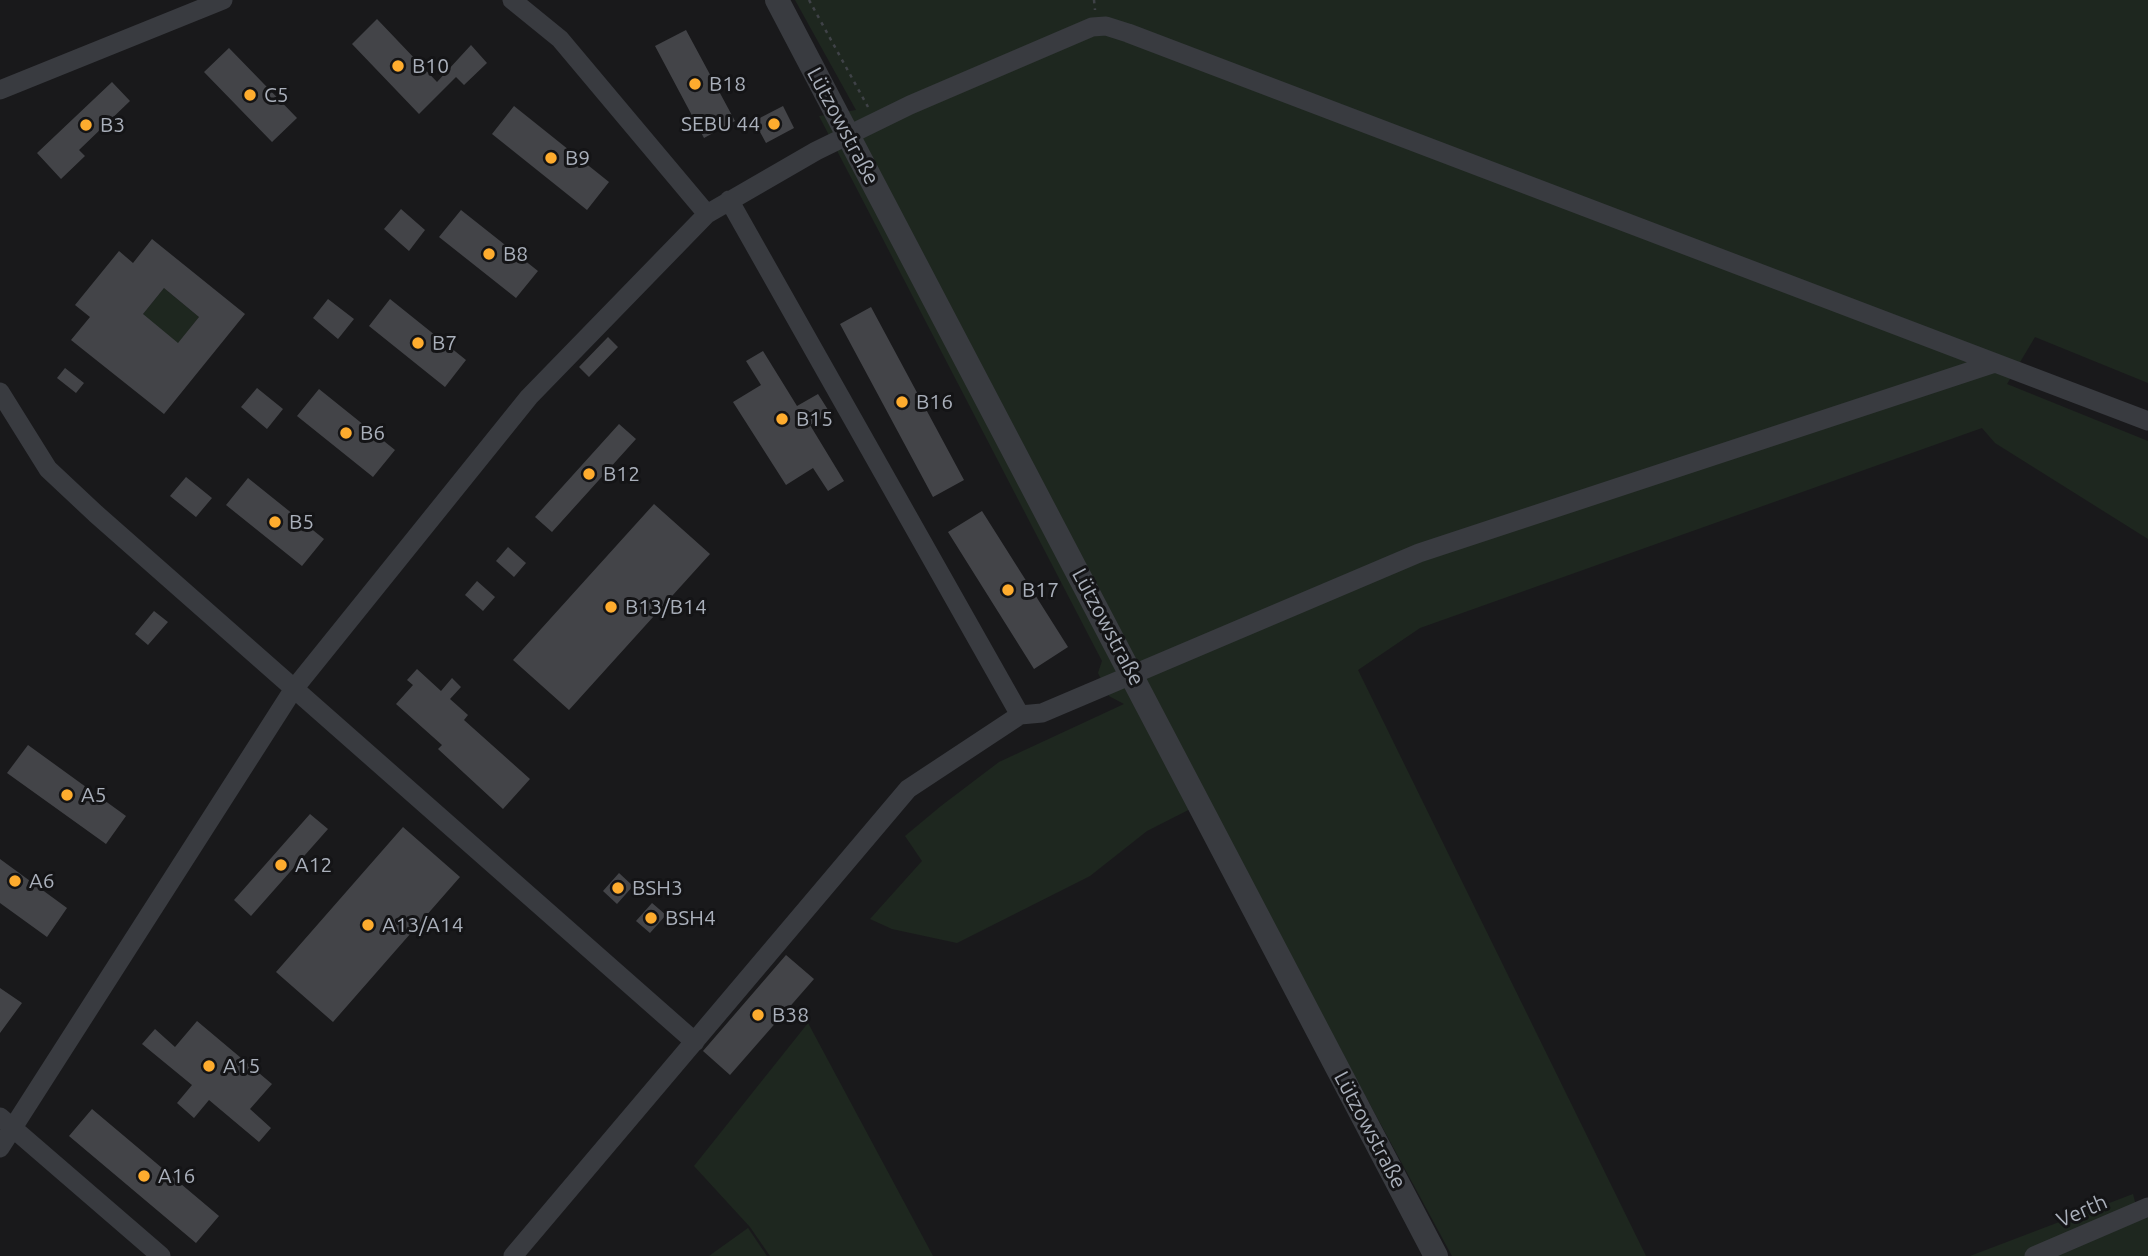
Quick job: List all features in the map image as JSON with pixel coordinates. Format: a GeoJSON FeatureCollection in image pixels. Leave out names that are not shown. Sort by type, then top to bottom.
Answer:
{"type":"FeatureCollection","features":[{"type":"Feature","properties":{"kind":"street"},"geometry":{"type":"LineString","coordinates":[[0,90],[223,0]]}},
{"type":"Feature","properties":{"kind":"street"},"geometry":{"type":"LineString","coordinates":[[512,0],[560,39],[707,214]]}},
{"type":"Feature","properties":{"kind":"street","name":"Lützowstraße"},"geometry":{"type":"LineString","coordinates":[[777,0],[1436,1256]]}},
{"type":"Feature","properties":{"kind":"street"},"geometry":{"type":"LineString","coordinates":[[0,1148],[7,1122],[293,690],[529,397],[707,214],[847,136],[1092,26],[1106,26],[2148,421]]}},
{"type":"Feature","properties":{"kind":"street"},"geometry":{"type":"LineString","coordinates":[[729,200],[1020,715]]}},
{"type":"Feature","properties":{"kind":"street"},"geometry":{"type":"LineString","coordinates":[[513,1256],[908,789],[1020,715],[1042,713],[1419,553],[1992,364]]}},
{"type":"Feature","properties":{"kind":"street"},"geometry":{"type":"LineString","coordinates":[[0,392],[48,469],[293,690],[695,1042]]}},
{"type":"Feature","properties":{"kind":"street"},"geometry":{"type":"LineString","coordinates":[[7,1122],[162,1256]]}},
{"type":"Feature","properties":{"kind":"street","name":"Verth"},"geometry":{"type":"LineString","coordinates":[[2034,1256],[2148,1207]]}},
{"type":"Feature","properties":{"kind":"path"},"geometry":{"type":"LineString","coordinates":[[809,0],[876,122]]}},
{"type":"Feature","properties":{"kind":"shaded area"},"geometry":{"type":"Polygon","coordinates":[[[795,0],[2148,0],[2148,383],[2035,337],[2007,384],[2148,441],[2148,539],[1995,443],[1982,428],[1420,628],[1358,670],[1646,1256],[1452,1256],[1206,801],[1147,831],[1090,876],[957,943],[892,929],[870,919],[922,861],[905,836],[999,762],[1124,704],[1109,696],[1098,673],[1102,661],[819,116],[856,110],[795,0]]]}},
{"type":"Feature","properties":{"kind":"shaded area"},"geometry":{"type":"Polygon","coordinates":[[[164,288],[199,317],[157,370],[143,314],[164,288]]]}},
{"type":"Feature","properties":{"kind":"shaded area"},"geometry":{"type":"Polygon","coordinates":[[[808,1023],[933,1256],[770,1256],[750,1227],[694,1166],[808,1023]]]}},
{"type":"Feature","properties":{"kind":"shaded area"},"geometry":{"type":"Polygon","coordinates":[[[2133,1194],[2139,1218],[2148,1215],[2148,1256],[1970,1256],[2133,1194]]]}},
{"type":"Feature","properties":{"kind":"shaded area"},"geometry":{"type":"Polygon","coordinates":[[[748,1228],[767,1256],[709,1256],[748,1228]]]}},
{"type":"Feature","properties":{"kind":"building","name":"B10"},"geometry":{"type":"Polygon","coordinates":[[[377,19],[437,82],[471,45],[487,63],[464,85],[456,77],[419,114],[352,44],[377,19]]]}},
{"type":"Feature","properties":{"kind":"building","name":"B18"},"geometry":{"type":"Polygon","coordinates":[[[686,30],[735,121],[704,138],[655,46],[686,30]]]}},
{"type":"Feature","properties":{"kind":"building","name":"C5"},"geometry":{"type":"Polygon","coordinates":[[[229,48],[297,118],[272,142],[204,72],[229,48]]]}},
{"type":"Feature","properties":{"kind":"building","name":"B3"},"geometry":{"type":"Polygon","coordinates":[[[112,82],[130,101],[79,150],[85,156],[61,179],[37,153],[112,82]]]}},
{"type":"Feature","properties":{"kind":"building","name":"B9"},"geometry":{"type":"Polygon","coordinates":[[[514,106],[609,182],[587,210],[492,134],[514,106]]]}},
{"type":"Feature","properties":{"kind":"building","name":"SEBU 44"},"geometry":{"type":"Polygon","coordinates":[[[783,106],[794,128],[766,143],[754,121],[783,106]]]}},
{"type":"Feature","properties":{"kind":"building"},"geometry":{"type":"Polygon","coordinates":[[[401,209],[425,230],[409,251],[384,229],[401,209]]]}},
{"type":"Feature","properties":{"kind":"building","name":"B8"},"geometry":{"type":"Polygon","coordinates":[[[461,210],[538,271],[516,298],[439,237],[461,210]]]}},
{"type":"Feature","properties":{"kind":"building"},"geometry":{"type":"Polygon","coordinates":[[[152,239],[245,314],[164,414],[71,340],[90,317],[75,305],[119,251],[133,263],[152,239]],[[164,288],[143,314],[178,343],[199,317],[164,288]]]}},
{"type":"Feature","properties":{"kind":"building"},"geometry":{"type":"Polygon","coordinates":[[[328,299],[354,319],[338,339],[313,318],[328,299]]]}},
{"type":"Feature","properties":{"kind":"building","name":"B7"},"geometry":{"type":"Polygon","coordinates":[[[390,299],[466,360],[445,387],[369,326],[390,299]]]}},
{"type":"Feature","properties":{"kind":"building","name":"B16"},"geometry":{"type":"Polygon","coordinates":[[[871,307],[964,480],[933,497],[840,324],[871,307]]]}},
{"type":"Feature","properties":{"kind":"building"},"geometry":{"type":"Polygon","coordinates":[[[608,337],[618,347],[589,377],[579,367],[608,337]]]}},
{"type":"Feature","properties":{"kind":"building","name":"B15"},"geometry":{"type":"Polygon","coordinates":[[[763,351],[797,406],[818,394],[830,413],[810,425],[844,481],[828,491],[813,468],[786,485],[733,402],[761,385],[746,361],[763,351]]]}},
{"type":"Feature","properties":{"kind":"building"},"geometry":{"type":"Polygon","coordinates":[[[65,368],[84,383],[76,393],[57,378],[65,368]]]}},
{"type":"Feature","properties":{"kind":"building"},"geometry":{"type":"Polygon","coordinates":[[[257,388],[283,409],[267,429],[241,407],[257,388]]]}},
{"type":"Feature","properties":{"kind":"building","name":"B6"},"geometry":{"type":"Polygon","coordinates":[[[319,389],[395,450],[373,477],[297,416],[319,389]]]}},
{"type":"Feature","properties":{"kind":"building","name":"B12"},"geometry":{"type":"Polygon","coordinates":[[[619,424],[636,439],[552,532],[535,517],[619,424]]]}},
{"type":"Feature","properties":{"kind":"building"},"geometry":{"type":"Polygon","coordinates":[[[186,477],[212,498],[196,517],[170,496],[186,477]]]}},
{"type":"Feature","properties":{"kind":"building","name":"B5"},"geometry":{"type":"Polygon","coordinates":[[[248,478],[324,539],[302,566],[226,505],[248,478]]]}},
{"type":"Feature","properties":{"kind":"building","name":"B13/B14"},"geometry":{"type":"Polygon","coordinates":[[[654,504],[710,554],[569,710],[513,660],[654,504]]]}},
{"type":"Feature","properties":{"kind":"building","name":"B17"},"geometry":{"type":"Polygon","coordinates":[[[982,511],[1068,647],[1034,669],[948,532],[982,511]]]}},
{"type":"Feature","properties":{"kind":"building"},"geometry":{"type":"Polygon","coordinates":[[[508,547],[526,563],[514,577],[496,561],[508,547]]]}},
{"type":"Feature","properties":{"kind":"building"},"geometry":{"type":"Polygon","coordinates":[[[477,581],[495,597],[483,611],[465,595],[477,581]]]}},
{"type":"Feature","properties":{"kind":"building"},"geometry":{"type":"Polygon","coordinates":[[[154,611],[168,622],[148,645],[135,634],[154,611]]]}},
{"type":"Feature","properties":{"kind":"building"},"geometry":{"type":"Polygon","coordinates":[[[417,669],[441,691],[452,678],[461,687],[450,699],[468,715],[464,720],[530,779],[503,809],[438,749],[442,745],[396,704],[413,685],[407,680],[417,669]]]}},
{"type":"Feature","properties":{"kind":"building","name":"A5"},"geometry":{"type":"Polygon","coordinates":[[[28,745],[126,816],[106,844],[7,773],[28,745]]]}},
{"type":"Feature","properties":{"kind":"building","name":"A12"},"geometry":{"type":"Polygon","coordinates":[[[310,814],[328,829],[251,916],[234,900],[310,814]]]}},
{"type":"Feature","properties":{"kind":"building","name":"A13/A14"},"geometry":{"type":"Polygon","coordinates":[[[403,827],[460,877],[333,1022],[276,972],[403,827]]]}},
{"type":"Feature","properties":{"kind":"building","name":"A6"},"geometry":{"type":"Polygon","coordinates":[[[0,859],[67,908],[47,937],[0,903],[0,859]]]}},
{"type":"Feature","properties":{"kind":"building","name":"BSH3"},"geometry":{"type":"Polygon","coordinates":[[[619,873],[633,886],[617,904],[603,891],[619,873]]]}},
{"type":"Feature","properties":{"kind":"building","name":"BSH4"},"geometry":{"type":"Polygon","coordinates":[[[652,903],[666,915],[650,933],[636,921],[652,903]]]}},
{"type":"Feature","properties":{"kind":"building","name":"B38"},"geometry":{"type":"Polygon","coordinates":[[[786,955],[814,979],[730,1075],[703,1051],[786,955]]]}},
{"type":"Feature","properties":{"kind":"building"},"geometry":{"type":"Polygon","coordinates":[[[0,988],[22,1003],[0,1033],[0,988]]]}},
{"type":"Feature","properties":{"kind":"building","name":"A15"},"geometry":{"type":"Polygon","coordinates":[[[197,1021],[272,1084],[250,1109],[271,1128],[259,1142],[209,1100],[194,1118],[177,1103],[192,1085],[142,1044],[155,1029],[175,1047],[197,1021]]]}},
{"type":"Feature","properties":{"kind":"building","name":"A16"},"geometry":{"type":"Polygon","coordinates":[[[92,1109],[219,1216],[196,1243],[69,1136],[92,1109]]]}},
{"type":"Feature","properties":{"kind":"place","name":"B10"},"geometry":{"type":"Point","coordinates":[398,66]}},
{"type":"Feature","properties":{"kind":"place","name":"B18"},"geometry":{"type":"Point","coordinates":[695,84]}},
{"type":"Feature","properties":{"kind":"place","name":"C5"},"geometry":{"type":"Point","coordinates":[250,95]}},
{"type":"Feature","properties":{"kind":"place","name":"SEBU 44"},"geometry":{"type":"Point","coordinates":[774,124]}},
{"type":"Feature","properties":{"kind":"place","name":"B3"},"geometry":{"type":"Point","coordinates":[86,125]}},
{"type":"Feature","properties":{"kind":"place","name":"B9"},"geometry":{"type":"Point","coordinates":[551,158]}},
{"type":"Feature","properties":{"kind":"place","name":"B8"},"geometry":{"type":"Point","coordinates":[489,254]}},
{"type":"Feature","properties":{"kind":"place","name":"B7"},"geometry":{"type":"Point","coordinates":[418,343]}},
{"type":"Feature","properties":{"kind":"place","name":"B16"},"geometry":{"type":"Point","coordinates":[902,402]}},
{"type":"Feature","properties":{"kind":"place","name":"B15"},"geometry":{"type":"Point","coordinates":[782,419]}},
{"type":"Feature","properties":{"kind":"place","name":"B6"},"geometry":{"type":"Point","coordinates":[346,433]}},
{"type":"Feature","properties":{"kind":"place","name":"B12"},"geometry":{"type":"Point","coordinates":[589,474]}},
{"type":"Feature","properties":{"kind":"place","name":"B5"},"geometry":{"type":"Point","coordinates":[275,522]}},
{"type":"Feature","properties":{"kind":"place","name":"B17"},"geometry":{"type":"Point","coordinates":[1008,590]}},
{"type":"Feature","properties":{"kind":"place","name":"B13/B14"},"geometry":{"type":"Point","coordinates":[611,607]}},
{"type":"Feature","properties":{"kind":"place","name":"A5"},"geometry":{"type":"Point","coordinates":[67,795]}},
{"type":"Feature","properties":{"kind":"place","name":"A12"},"geometry":{"type":"Point","coordinates":[281,865]}},
{"type":"Feature","properties":{"kind":"place","name":"A6"},"geometry":{"type":"Point","coordinates":[15,881]}},
{"type":"Feature","properties":{"kind":"place","name":"BSH3"},"geometry":{"type":"Point","coordinates":[618,888]}},
{"type":"Feature","properties":{"kind":"place","name":"BSH4"},"geometry":{"type":"Point","coordinates":[651,918]}},
{"type":"Feature","properties":{"kind":"place","name":"A13/A14"},"geometry":{"type":"Point","coordinates":[368,925]}},
{"type":"Feature","properties":{"kind":"place","name":"B38"},"geometry":{"type":"Point","coordinates":[758,1015]}},
{"type":"Feature","properties":{"kind":"place","name":"A15"},"geometry":{"type":"Point","coordinates":[209,1066]}},
{"type":"Feature","properties":{"kind":"place","name":"A16"},"geometry":{"type":"Point","coordinates":[144,1176]}}]}
